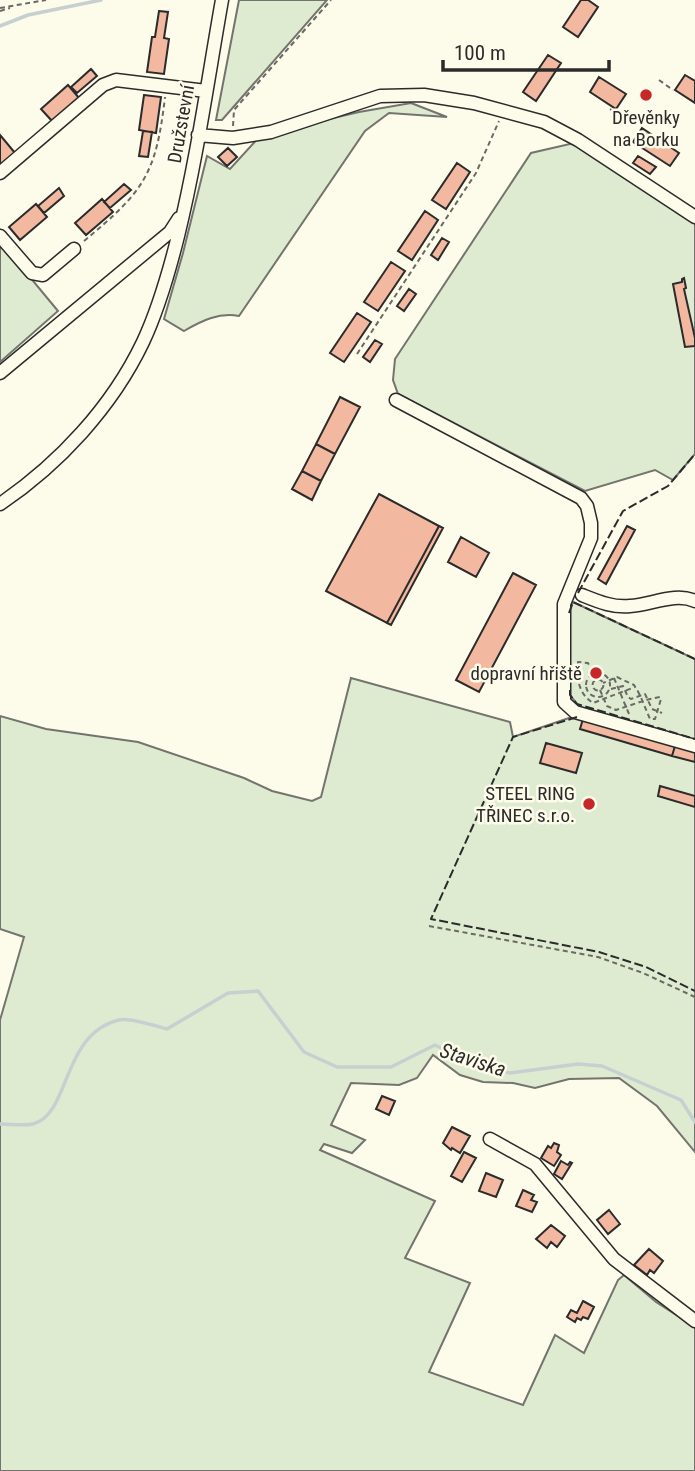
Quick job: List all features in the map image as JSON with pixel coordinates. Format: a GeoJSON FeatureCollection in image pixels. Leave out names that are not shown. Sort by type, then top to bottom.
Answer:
{"type":"FeatureCollection","features":[{"type":"Feature","properties":{"kind":"street","name":"Družstevní"},"geometry":{"type":"LineString","coordinates":[[0,504],[61,454],[108,400],[142,344],[162,295],[184,212],[222,0]]}},
{"type":"Feature","properties":{"kind":"street"},"geometry":{"type":"LineString","coordinates":[[0,172],[103,85],[116,80],[206,91]]}},
{"type":"Feature","properties":{"kind":"street"},"geometry":{"type":"LineString","coordinates":[[198,135],[233,138],[271,132],[380,96],[424,95],[474,103],[544,122],[578,140],[695,217]]}},
{"type":"Feature","properties":{"kind":"street"},"geometry":{"type":"LineString","coordinates":[[0,373],[170,232],[184,212]]}},
{"type":"Feature","properties":{"kind":"street"},"geometry":{"type":"LineString","coordinates":[[0,236],[32,273],[43,275],[74,249]]}},
{"type":"Feature","properties":{"kind":"street"},"geometry":{"type":"LineString","coordinates":[[396,400],[581,498],[587,506],[591,538],[564,604],[564,702],[575,712],[695,746]]}},
{"type":"Feature","properties":{"kind":"street"},"geometry":{"type":"LineString","coordinates":[[582,595],[601,603],[627,607],[670,598],[688,598],[695,601]]}},
{"type":"Feature","properties":{"kind":"street"},"geometry":{"type":"LineString","coordinates":[[491,1139],[534,1164],[614,1259],[695,1321]]}},
{"type":"Feature","properties":{"kind":"path"},"geometry":{"type":"LineString","coordinates":[[0,10],[46,0]]}},
{"type":"Feature","properties":{"kind":"path"},"geometry":{"type":"LineString","coordinates":[[233,138],[234,110],[331,0]]}},
{"type":"Feature","properties":{"kind":"path"},"geometry":{"type":"LineString","coordinates":[[659,80],[673,90]]}},
{"type":"Feature","properties":{"kind":"path"},"geometry":{"type":"LineString","coordinates":[[74,249],[118,212],[138,191],[152,166],[162,126],[167,85]]}},
{"type":"Feature","properties":{"kind":"path"},"geometry":{"type":"LineString","coordinates":[[610,109],[631,123]]}},
{"type":"Feature","properties":{"kind":"path"},"geometry":{"type":"LineString","coordinates":[[357,354],[476,173],[503,110]]}},
{"type":"Feature","properties":{"kind":"path"},"geometry":{"type":"LineString","coordinates":[[636,687],[593,703],[582,692],[578,662],[588,663],[596,680],[603,683],[619,678],[636,687],[650,719]]}},
{"type":"Feature","properties":{"kind":"path"},"geometry":{"type":"LineString","coordinates":[[610,690],[603,674],[593,674],[586,681],[587,690],[593,697],[623,686],[629,699],[645,694],[652,709],[662,713]]}},
{"type":"Feature","properties":{"kind":"path"},"geometry":{"type":"LineString","coordinates":[[614,678],[631,716]]}},
{"type":"Feature","properties":{"kind":"path"},"geometry":{"type":"LineString","coordinates":[[593,688],[596,680]]}},
{"type":"Feature","properties":{"kind":"path"},"geometry":{"type":"LineString","coordinates":[[600,691],[603,683]]}},
{"type":"Feature","properties":{"kind":"path"},"geometry":{"type":"LineString","coordinates":[[582,692],[593,688],[600,691],[607,706],[612,709],[626,708],[661,697],[654,720],[645,719]]}},
{"type":"Feature","properties":{"kind":"path"},"geometry":{"type":"LineString","coordinates":[[429,926],[598,957],[643,973],[695,997]]}},
{"type":"Feature","properties":{"kind":"green space"},"geometry":{"type":"Polygon","coordinates":[[[239,0],[327,0],[222,120],[216,120],[239,0]]]}},
{"type":"Feature","properties":{"kind":"green space"},"geometry":{"type":"Polygon","coordinates":[[[411,103],[447,117],[389,113],[365,131],[239,316],[217,316],[184,331],[164,319],[207,156],[230,169],[261,135],[411,103]]]}},
{"type":"Feature","properties":{"kind":"green space"},"geometry":{"type":"Polygon","coordinates":[[[574,143],[695,223],[695,454],[673,480],[655,470],[585,491],[398,394],[393,380],[395,359],[531,153],[574,143]]]}},
{"type":"Feature","properties":{"kind":"green space"},"geometry":{"type":"Polygon","coordinates":[[[0,241],[58,311],[0,362],[0,241]]]}},
{"type":"Feature","properties":{"kind":"green space"},"geometry":{"type":"Polygon","coordinates":[[[573,602],[695,659],[695,1152],[657,1106],[619,1078],[569,1079],[535,1088],[513,1083],[483,1082],[460,1075],[433,1055],[417,1078],[399,1085],[351,1083],[331,1125],[365,1140],[352,1153],[324,1144],[320,1150],[435,1201],[405,1258],[470,1283],[429,1372],[523,1405],[555,1335],[584,1353],[618,1280],[624,1275],[656,1302],[695,1327],[695,1471],[0,1471],[0,1020],[24,937],[0,929],[0,716],[46,729],[138,742],[244,778],[272,791],[312,801],[321,797],[351,678],[510,722],[513,737],[575,716],[577,704],[570,695],[569,611],[573,602]]]}},
{"type":"Feature","properties":{"kind":"building"},"geometry":{"type":"Polygon","coordinates":[[[581,0],[588,0],[598,7],[578,37],[563,27],[581,0]]]}},
{"type":"Feature","properties":{"kind":"building"},"geometry":{"type":"Polygon","coordinates":[[[159,11],[168,12],[164,38],[169,39],[164,74],[147,72],[159,11]]]}},
{"type":"Feature","properties":{"kind":"building"},"geometry":{"type":"Polygon","coordinates":[[[548,55],[561,63],[536,101],[523,92],[548,55]]]}},
{"type":"Feature","properties":{"kind":"building"},"geometry":{"type":"Polygon","coordinates":[[[91,69],[97,76],[77,93],[71,87],[91,69]]]}},
{"type":"Feature","properties":{"kind":"building"},"geometry":{"type":"Polygon","coordinates":[[[685,75],[695,81],[695,103],[675,90],[685,75]]]}},
{"type":"Feature","properties":{"kind":"building"},"geometry":{"type":"Polygon","coordinates":[[[599,77],[626,94],[616,109],[590,92],[599,77]]]}},
{"type":"Feature","properties":{"kind":"building"},"geometry":{"type":"Polygon","coordinates":[[[68,85],[79,98],[52,121],[41,109],[68,85]]]}},
{"type":"Feature","properties":{"kind":"building"},"geometry":{"type":"Polygon","coordinates":[[[144,95],[161,97],[156,133],[139,130],[144,95]]]}},
{"type":"Feature","properties":{"kind":"building"},"geometry":{"type":"Polygon","coordinates":[[[642,128],[679,153],[670,166],[633,142],[642,128]]]}},
{"type":"Feature","properties":{"kind":"building"},"geometry":{"type":"Polygon","coordinates":[[[143,131],[152,132],[148,157],[139,156],[143,131]]]}},
{"type":"Feature","properties":{"kind":"building"},"geometry":{"type":"Polygon","coordinates":[[[0,135],[15,153],[2,164],[0,162],[0,135]]]}},
{"type":"Feature","properties":{"kind":"building"},"geometry":{"type":"Polygon","coordinates":[[[228,148],[237,157],[227,166],[218,157],[228,148]]]}},
{"type":"Feature","properties":{"kind":"building"},"geometry":{"type":"Polygon","coordinates":[[[638,156],[656,167],[650,174],[633,163],[638,156]]]}},
{"type":"Feature","properties":{"kind":"building"},"geometry":{"type":"Polygon","coordinates":[[[457,163],[470,172],[446,209],[432,200],[457,163]]]}},
{"type":"Feature","properties":{"kind":"building"},"geometry":{"type":"Polygon","coordinates":[[[124,184],[131,190],[110,208],[104,202],[124,184]]]}},
{"type":"Feature","properties":{"kind":"building"},"geometry":{"type":"Polygon","coordinates":[[[59,188],[64,196],[44,213],[38,206],[59,188]]]}},
{"type":"Feature","properties":{"kind":"building"},"geometry":{"type":"Polygon","coordinates":[[[102,199],[113,212],[86,235],[75,223],[102,199]]]}},
{"type":"Feature","properties":{"kind":"building"},"geometry":{"type":"Polygon","coordinates":[[[36,204],[47,217],[20,240],[9,227],[36,204]]]}},
{"type":"Feature","properties":{"kind":"building"},"geometry":{"type":"Polygon","coordinates":[[[425,211],[438,220],[412,260],[398,251],[425,211]]]}},
{"type":"Feature","properties":{"kind":"building"},"geometry":{"type":"Polygon","coordinates":[[[442,238],[449,242],[438,260],[431,255],[442,238]]]}},
{"type":"Feature","properties":{"kind":"building"},"geometry":{"type":"Polygon","coordinates":[[[391,262],[405,271],[378,311],[364,302],[391,262]]]}},
{"type":"Feature","properties":{"kind":"building"},"geometry":{"type":"Polygon","coordinates":[[[684,278],[695,338],[695,346],[685,347],[673,284],[682,282],[684,278]]]}},
{"type":"Feature","properties":{"kind":"building"},"geometry":{"type":"Polygon","coordinates":[[[409,289],[416,294],[404,311],[397,306],[409,289]]]}},
{"type":"Feature","properties":{"kind":"building"},"geometry":{"type":"Polygon","coordinates":[[[357,313],[371,322],[344,362],[330,353],[357,313]]]}},
{"type":"Feature","properties":{"kind":"building"},"geometry":{"type":"Polygon","coordinates":[[[375,340],[382,344],[370,362],[363,357],[375,340]]]}},
{"type":"Feature","properties":{"kind":"building"},"geometry":{"type":"Polygon","coordinates":[[[340,397],[360,407],[335,454],[316,444],[340,397]]]}},
{"type":"Feature","properties":{"kind":"building"},"geometry":{"type":"Polygon","coordinates":[[[316,444],[335,454],[321,481],[302,471],[316,444]]]}},
{"type":"Feature","properties":{"kind":"building"},"geometry":{"type":"Polygon","coordinates":[[[302,471],[321,481],[312,500],[292,489],[302,471]]]}},
{"type":"Feature","properties":{"kind":"building"},"geometry":{"type":"Polygon","coordinates":[[[379,494],[439,526],[387,623],[326,591],[379,494]]]}},
{"type":"Feature","properties":{"kind":"building"},"geometry":{"type":"Polygon","coordinates":[[[439,526],[443,528],[391,625],[387,623],[439,526]]]}},
{"type":"Feature","properties":{"kind":"building"},"geometry":{"type":"Polygon","coordinates":[[[627,526],[635,530],[606,584],[598,579],[627,526]]]}},
{"type":"Feature","properties":{"kind":"building"},"geometry":{"type":"Polygon","coordinates":[[[461,537],[489,553],[476,577],[448,562],[461,537]]]}},
{"type":"Feature","properties":{"kind":"building"},"geometry":{"type":"Polygon","coordinates":[[[513,573],[536,585],[479,692],[456,680],[513,573]]]}},
{"type":"Feature","properties":{"kind":"building"},"geometry":{"type":"Polygon","coordinates":[[[583,719],[675,746],[672,756],[580,729],[583,719]]]}},
{"type":"Feature","properties":{"kind":"building"},"geometry":{"type":"Polygon","coordinates":[[[546,743],[582,753],[576,773],[540,763],[546,743]]]}},
{"type":"Feature","properties":{"kind":"building"},"geometry":{"type":"Polygon","coordinates":[[[675,746],[695,751],[695,762],[672,756],[675,746]]]}},
{"type":"Feature","properties":{"kind":"building"},"geometry":{"type":"Polygon","coordinates":[[[660,786],[695,796],[695,807],[658,796],[660,786]]]}},
{"type":"Feature","properties":{"kind":"building"},"geometry":{"type":"Polygon","coordinates":[[[382,1096],[395,1101],[389,1115],[376,1109],[382,1096]]]}},
{"type":"Feature","properties":{"kind":"building"},"geometry":{"type":"Polygon","coordinates":[[[452,1127],[470,1136],[460,1153],[443,1143],[452,1127]]]}},
{"type":"Feature","properties":{"kind":"building"},"geometry":{"type":"Polygon","coordinates":[[[554,1143],[559,1145],[557,1152],[561,1155],[554,1166],[541,1158],[548,1146],[551,1148],[554,1143]]]}},
{"type":"Feature","properties":{"kind":"building"},"geometry":{"type":"Polygon","coordinates":[[[464,1152],[476,1158],[462,1182],[451,1176],[464,1152]]]}},
{"type":"Feature","properties":{"kind":"building"},"geometry":{"type":"Polygon","coordinates":[[[561,1161],[568,1165],[572,1163],[562,1179],[554,1174],[561,1161]]]}},
{"type":"Feature","properties":{"kind":"building"},"geometry":{"type":"Polygon","coordinates":[[[486,1173],[503,1180],[496,1197],[479,1191],[486,1173]]]}},
{"type":"Feature","properties":{"kind":"building"},"geometry":{"type":"Polygon","coordinates":[[[523,1190],[534,1195],[531,1200],[537,1202],[532,1212],[516,1206],[523,1190]]]}},
{"type":"Feature","properties":{"kind":"building"},"geometry":{"type":"Polygon","coordinates":[[[609,1210],[620,1224],[608,1234],[597,1220],[609,1210]]]}},
{"type":"Feature","properties":{"kind":"building"},"geometry":{"type":"Polygon","coordinates":[[[551,1225],[565,1236],[557,1247],[551,1242],[547,1248],[536,1239],[551,1225]]]}},
{"type":"Feature","properties":{"kind":"building"},"geometry":{"type":"Polygon","coordinates":[[[649,1249],[663,1261],[654,1273],[650,1270],[647,1275],[634,1265],[649,1249]]]}},
{"type":"Feature","properties":{"kind":"building"},"geometry":{"type":"Polygon","coordinates":[[[583,1301],[594,1307],[588,1319],[577,1318],[575,1322],[567,1317],[571,1310],[577,1313],[583,1301]]]}},
{"type":"Feature","properties":{"kind":"waterway"},"geometry":{"type":"LineString","coordinates":[[0,26],[28,15],[101,0]]}},
{"type":"Feature","properties":{"kind":"waterway","name":"Staviska"},"geometry":{"type":"LineString","coordinates":[[0,1124],[33,1124],[45,1117],[54,1106],[76,1056],[86,1041],[100,1028],[123,1019],[167,1029],[228,993],[258,991],[304,1052],[337,1067],[391,1067],[435,1045],[473,1064],[510,1073],[578,1064],[602,1066],[681,1100],[695,1122]]}},
{"type":"Feature","properties":{"kind":"fence"},"geometry":{"type":"LineString","coordinates":[[578,593],[623,511],[668,486],[695,454]]}},
{"type":"Feature","properties":{"kind":"fence"},"geometry":{"type":"LineString","coordinates":[[569,613],[573,602],[695,659]]}},
{"type":"Feature","properties":{"kind":"fence"},"geometry":{"type":"LineString","coordinates":[[570,690],[570,695],[577,704],[695,739]]}},
{"type":"Feature","properties":{"kind":"fence"},"geometry":{"type":"LineString","coordinates":[[577,717],[513,737],[431,919],[599,952],[646,967],[695,991]]}},
{"type":"Feature","properties":{"kind":"place","name":"Dřevěnky na Borku"},"geometry":{"type":"Point","coordinates":[646,95]}},
{"type":"Feature","properties":{"kind":"place","name":"dopravní hřiště"},"geometry":{"type":"Point","coordinates":[596,673]}},
{"type":"Feature","properties":{"kind":"place","name":"STEEL RING TŘINEC s.r.o."},"geometry":{"type":"Point","coordinates":[589,804]}}]}
